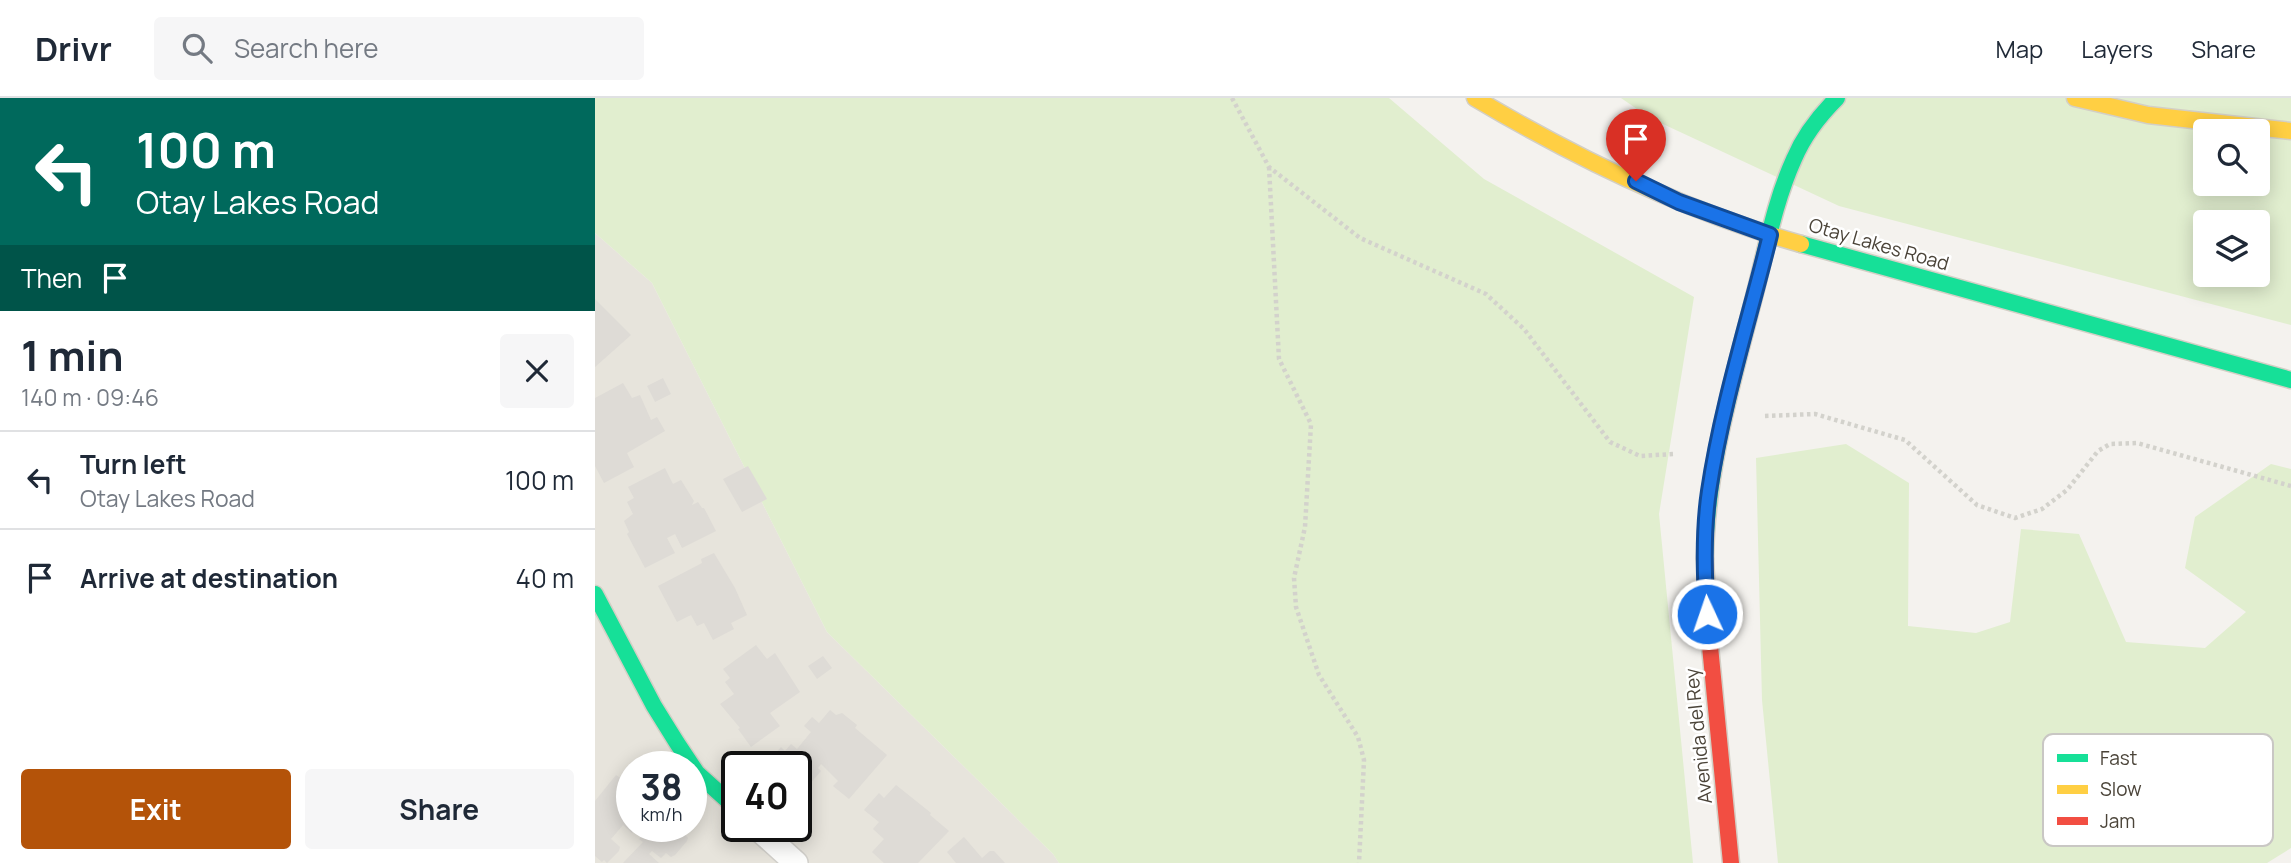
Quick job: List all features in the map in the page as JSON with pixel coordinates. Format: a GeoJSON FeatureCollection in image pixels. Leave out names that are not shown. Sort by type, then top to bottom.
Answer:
{"type":"FeatureCollection","features":[{"type":"Feature","properties":{"kind":"street","name":"Otay Lakes Road"},"geometry":{"type":"LineString","coordinates":[[1475,98],[1527,129],[1679,202],[1770,235],[2291,380]]}},
{"type":"Feature","properties":{"kind":"street","name":"Avenida del Rey"},"geometry":{"type":"LineString","coordinates":[[1731,863],[1705,582],[1706,527],[1716,453],[1783,185],[1804,136],[1837,98]]}},
{"type":"Feature","properties":{"kind":"street"},"geometry":{"type":"LineString","coordinates":[[2075,98],[2148,115],[2291,131]]}},
{"type":"Feature","properties":{"kind":"street"},"geometry":{"type":"LineString","coordinates":[[595,594],[654,706],[677,743],[697,773],[721,795]]}},
{"type":"Feature","properties":{"kind":"street"},"geometry":{"type":"LineString","coordinates":[[768,842],[781,858]]}},
{"type":"Feature","properties":{"kind":"path"},"geometry":{"type":"LineString","coordinates":[[1232,98],[1269,167],[1360,238],[1486,294],[1524,329],[1610,442],[1640,456],[1673,454]]}},
{"type":"Feature","properties":{"kind":"path"},"geometry":{"type":"LineString","coordinates":[[1269,167],[1279,359],[1311,424],[1305,527],[1294,578],[1296,607],[1319,675],[1358,737],[1364,760],[1359,863]]}},
{"type":"Feature","properties":{"kind":"path"},"geometry":{"type":"LineString","coordinates":[[1765,416],[1815,414],[1905,440],[1977,505],[2015,519],[2042,509],[2067,490],[2098,451],[2110,444],[2137,443],[2291,486]]}},
{"type":"Feature","properties":{"kind":"shaded area"},"geometry":{"type":"Polygon","coordinates":[[[595,233],[652,283],[827,632],[1053,854],[1059,863],[595,863],[595,233]]]}},
{"type":"Feature","properties":{"kind":"green space"},"geometry":{"type":"Polygon","coordinates":[[[595,98],[1389,98],[1484,179],[1694,297],[1659,514],[1693,863],[1059,863],[1053,854],[827,632],[652,283],[595,233],[595,98]]]}},
{"type":"Feature","properties":{"kind":"green space"},"geometry":{"type":"Polygon","coordinates":[[[1621,98],[2291,98],[2291,325],[1839,206],[1650,118],[1621,98]]]}},
{"type":"Feature","properties":{"kind":"green space"},"geometry":{"type":"Polygon","coordinates":[[[1846,444],[1909,483],[1908,626],[1976,633],[2010,622],[2021,529],[2079,534],[2126,642],[2205,648],[2246,612],[2185,568],[2195,517],[2271,464],[2291,469],[2291,848],[2267,863],[1778,863],[1762,700],[1756,458],[1846,444]]]}},
{"type":"Feature","properties":{"kind":"building"},"geometry":{"type":"Polygon","coordinates":[[[595,299],[631,335],[595,367],[595,299]]]}},
{"type":"Feature","properties":{"kind":"building"},"geometry":{"type":"Polygon","coordinates":[[[663,378],[671,394],[655,402],[647,386],[663,378]]]}},
{"type":"Feature","properties":{"kind":"building"},"geometry":{"type":"Polygon","coordinates":[[[623,383],[632,398],[640,395],[651,420],[657,417],[665,431],[627,453],[634,467],[604,483],[595,466],[595,398],[623,383]]]}},
{"type":"Feature","properties":{"kind":"building"},"geometry":{"type":"Polygon","coordinates":[[[748,466],[767,499],[742,512],[723,479],[748,466]]]}},
{"type":"Feature","properties":{"kind":"building"},"geometry":{"type":"Polygon","coordinates":[[[665,468],[673,484],[681,480],[694,501],[692,505],[698,502],[704,508],[716,531],[682,548],[675,534],[667,538],[675,553],[645,568],[627,534],[629,532],[624,521],[633,514],[627,502],[634,498],[628,487],[665,468]]]}},
{"type":"Feature","properties":{"kind":"building"},"geometry":{"type":"Polygon","coordinates":[[[714,553],[747,615],[731,623],[734,629],[713,640],[704,623],[697,626],[691,615],[677,622],[658,586],[702,563],[701,559],[714,553]]]}},
{"type":"Feature","properties":{"kind":"building"},"geometry":{"type":"Polygon","coordinates":[[[756,645],[767,659],[775,653],[800,692],[770,713],[780,726],[751,747],[738,729],[740,728],[720,704],[734,694],[725,682],[730,678],[723,669],[756,645]]]}},
{"type":"Feature","properties":{"kind":"building"},"geometry":{"type":"Polygon","coordinates":[[[823,656],[832,668],[817,679],[808,666],[823,656]]]}},
{"type":"Feature","properties":{"kind":"building"},"geometry":{"type":"Polygon","coordinates":[[[830,710],[836,715],[842,713],[887,755],[849,799],[833,786],[838,781],[821,764],[818,768],[821,771],[812,781],[812,751],[785,751],[791,744],[797,749],[811,732],[804,726],[812,717],[819,723],[830,710]]]}},
{"type":"Feature","properties":{"kind":"building"},"geometry":{"type":"Polygon","coordinates":[[[616,775],[616,833],[611,839],[620,847],[607,863],[595,856],[595,801],[616,775]]]}},
{"type":"Feature","properties":{"kind":"building"},"geometry":{"type":"Polygon","coordinates":[[[896,785],[949,831],[918,863],[884,863],[872,852],[884,839],[873,829],[879,822],[864,810],[879,793],[884,798],[896,785]]]}},
{"type":"Feature","properties":{"kind":"building"},"geometry":{"type":"Polygon","coordinates":[[[964,837],[982,858],[994,851],[1005,863],[956,863],[947,852],[964,837]]]}},
{"type":"Feature","properties":{"kind":"building"},"geometry":{"type":"Polygon","coordinates":[[[643,842],[686,842],[671,857],[666,853],[661,858],[652,851],[649,854],[659,863],[623,863],[643,842]]]}},
{"type":"Feature","properties":{"kind":"traffic: fast"},"geometry":{"type":"LineString","coordinates":[[1705,559],[1706,525],[1715,459],[1776,210],[1802,142],[1837,98]]}},
{"type":"Feature","properties":{"kind":"traffic: fast"},"geometry":{"type":"LineString","coordinates":[[1801,244],[2291,380]]}},
{"type":"Feature","properties":{"kind":"traffic: fast"},"geometry":{"type":"LineString","coordinates":[[595,594],[654,706],[677,743],[697,773],[721,795]]}},
{"type":"Feature","properties":{"kind":"traffic: slow"},"geometry":{"type":"LineString","coordinates":[[1475,98],[1553,142],[1633,182],[1716,216],[1801,244]]}},
{"type":"Feature","properties":{"kind":"traffic: slow"},"geometry":{"type":"LineString","coordinates":[[2075,98],[2148,115],[2291,131]]}},
{"type":"Feature","properties":{"kind":"traffic: jam"},"geometry":{"type":"LineString","coordinates":[[1705,559],[1709,636],[1731,863]]}},
{"type":"Feature","properties":{"kind":"route"},"geometry":{"type":"LineString","coordinates":[[1636,181],[1679,202],[1770,235],[1725,412],[1709,493],[1705,556],[1707,614]]}}]}
